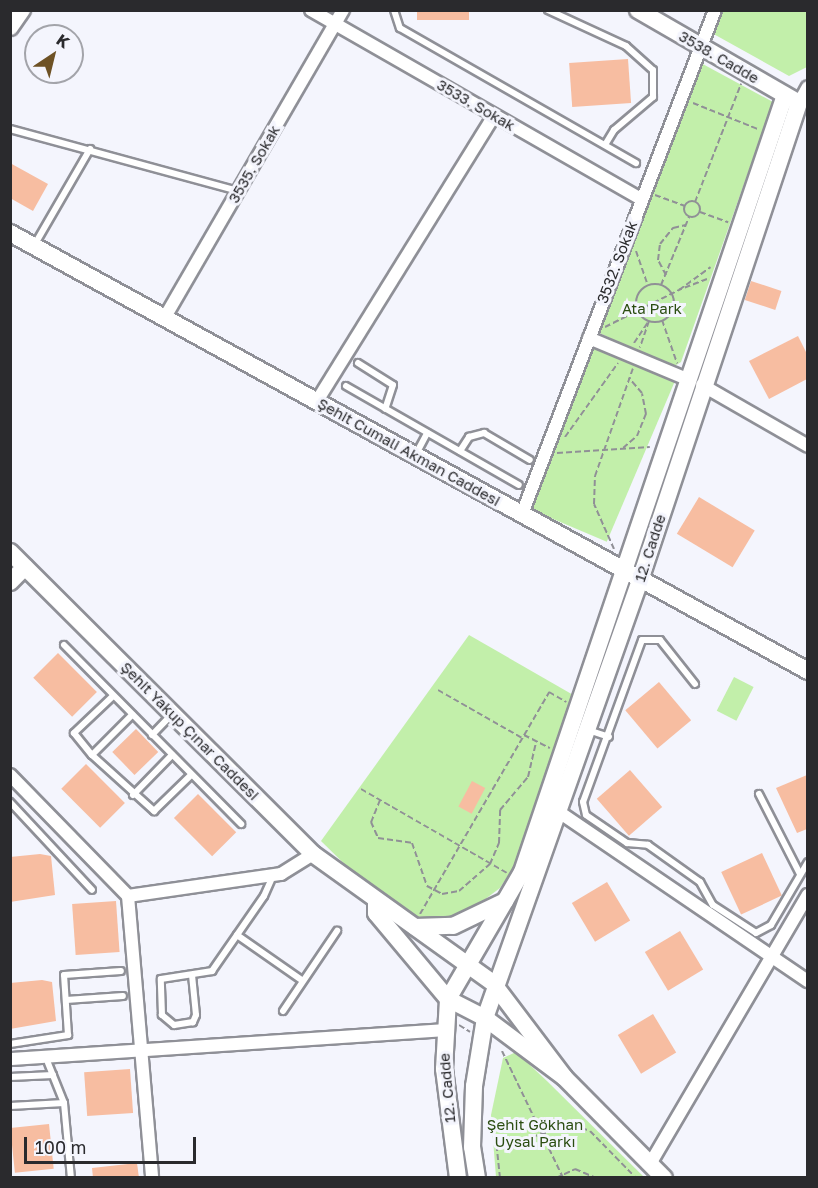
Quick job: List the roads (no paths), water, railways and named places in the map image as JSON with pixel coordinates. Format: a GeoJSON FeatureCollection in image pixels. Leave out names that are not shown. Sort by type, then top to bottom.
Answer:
{"type":"FeatureCollection","features":[{"type":"Feature","properties":{"kind":"main road"},"geometry":{"type":"LineString","coordinates":[[10,27],[22,10]]}},
{"type":"Feature","properties":{"kind":"main road","name":"3538. Cadde"},"geometry":{"type":"LineString","coordinates":[[638,10],[797,102]]}},
{"type":"Feature","properties":{"kind":"main road","name":"12. Cadde"},"geometry":{"type":"LineString","coordinates":[[458,1178],[448,999],[466,964],[508,899],[522,872],[689,377],[797,102]]}},
{"type":"Feature","properties":{"kind":"main road","name":"Şehit Cumali Akman Caddesi"},"geometry":{"type":"LineString","coordinates":[[10,232],[807,671]]}},
{"type":"Feature","properties":{"kind":"main road","name":"12. Cadde"},"geometry":{"type":"LineString","coordinates":[[477,1178],[474,1086],[485,1018],[498,991],[640,580],[689,377]]}},
{"type":"Feature","properties":{"kind":"main road","name":"Şehit Yakup Çınar Caddesi"},"geometry":{"type":"LineString","coordinates":[[10,552],[313,854],[376,903],[416,924],[498,991],[564,1077]]}},
{"type":"Feature","properties":{"kind":"main road"},"geometry":{"type":"LineString","coordinates":[[10,582],[25,567]]}},
{"type":"Feature","properties":{"kind":"main road"},"geometry":{"type":"LineString","coordinates":[[416,924],[453,926],[508,899]]}},
{"type":"Feature","properties":{"kind":"main road"},"geometry":{"type":"LineString","coordinates":[[376,903],[376,913],[448,999],[485,1018],[564,1077],[664,1178]]}},
{"type":"Feature","properties":{"kind":"street","name":"3533. Sokak"},"geometry":{"type":"LineString","coordinates":[[311,10],[494,115],[643,195]]}},
{"type":"Feature","properties":{"kind":"street","name":"3535. Sokak"},"geometry":{"type":"LineString","coordinates":[[165,317],[344,10]]}},
{"type":"Feature","properties":{"kind":"street","name":"3532. Sokak"},"geometry":{"type":"LineString","coordinates":[[522,514],[679,97],[715,10]]}},
{"type":"Feature","properties":{"kind":"street"},"geometry":{"type":"LineString","coordinates":[[797,102],[807,87]]}},
{"type":"Feature","properties":{"kind":"street"},"geometry":{"type":"LineString","coordinates":[[316,401],[494,115]]}},
{"type":"Feature","properties":{"kind":"street"},"geometry":{"type":"LineString","coordinates":[[591,335],[689,377],[807,446]]}},
{"type":"Feature","properties":{"kind":"street"},"geometry":{"type":"LineString","coordinates":[[10,775],[128,896],[152,1178]]}},
{"type":"Feature","properties":{"kind":"street"},"geometry":{"type":"LineString","coordinates":[[559,812],[770,959],[807,981]]}},
{"type":"Feature","properties":{"kind":"street"},"geometry":{"type":"LineString","coordinates":[[128,896],[273,876],[313,854]]}},
{"type":"Feature","properties":{"kind":"street"},"geometry":{"type":"LineString","coordinates":[[650,1164],[807,895]]}},
{"type":"Feature","properties":{"kind":"street"},"geometry":{"type":"LineString","coordinates":[[10,1059],[451,1027]]}},
{"type":"Feature","properties":{"kind":"lane"},"geometry":{"type":"LineString","coordinates":[[394,10],[400,28],[636,163]]}},
{"type":"Feature","properties":{"kind":"lane"},"geometry":{"type":"LineString","coordinates":[[548,10],[626,46],[653,70],[653,97],[614,130],[605,145]]}},
{"type":"Feature","properties":{"kind":"lane"},"geometry":{"type":"LineString","coordinates":[[10,129],[238,191]]}},
{"type":"Feature","properties":{"kind":"lane"},"geometry":{"type":"LineString","coordinates":[[34,246],[90,149]]}},
{"type":"Feature","properties":{"kind":"lane"},"geometry":{"type":"LineString","coordinates":[[358,363],[393,385],[385,409]]}},
{"type":"Feature","properties":{"kind":"lane"},"geometry":{"type":"LineString","coordinates":[[346,386],[519,485]]}},
{"type":"Feature","properties":{"kind":"lane"},"geometry":{"type":"LineString","coordinates":[[415,455],[427,433]]}},
{"type":"Feature","properties":{"kind":"lane"},"geometry":{"type":"LineString","coordinates":[[460,451],[469,437],[484,433],[530,460]]}},
{"type":"Feature","properties":{"kind":"lane"},"geometry":{"type":"LineString","coordinates":[[695,684],[660,640],[647,637],[636,651],[609,737],[583,802],[591,819],[627,843],[656,851],[700,882],[713,905],[756,933],[771,925],[807,862]]}},
{"type":"Feature","properties":{"kind":"lane"},"geometry":{"type":"LineString","coordinates":[[64,645],[241,824]]}},
{"type":"Feature","properties":{"kind":"lane"},"geometry":{"type":"LineString","coordinates":[[113,696],[74,733],[92,754],[133,795],[154,811],[192,775]]}},
{"type":"Feature","properties":{"kind":"lane"},"geometry":{"type":"LineString","coordinates":[[152,735],[173,714]]}},
{"type":"Feature","properties":{"kind":"lane"},"geometry":{"type":"LineString","coordinates":[[92,754],[132,715]]}},
{"type":"Feature","properties":{"kind":"lane"},"geometry":{"type":"LineString","coordinates":[[588,730],[609,737]]}},
{"type":"Feature","properties":{"kind":"lane"},"geometry":{"type":"LineString","coordinates":[[133,795],[172,755]]}},
{"type":"Feature","properties":{"kind":"lane"},"geometry":{"type":"LineString","coordinates":[[759,794],[800,874]]}},
{"type":"Feature","properties":{"kind":"lane"},"geometry":{"type":"LineString","coordinates":[[10,802],[92,891]]}},
{"type":"Feature","properties":{"kind":"lane"},"geometry":{"type":"LineString","coordinates":[[192,975],[196,1015],[193,1022],[174,1025],[162,1015],[161,979],[212,971],[273,876]]}},
{"type":"Feature","properties":{"kind":"lane"},"geometry":{"type":"LineString","coordinates":[[283,1011],[337,931]]}},
{"type":"Feature","properties":{"kind":"lane"},"geometry":{"type":"LineString","coordinates":[[237,935],[303,981]]}},
{"type":"Feature","properties":{"kind":"lane"},"geometry":{"type":"LineString","coordinates":[[10,1044],[64,1039],[69,1027],[64,975],[121,971]]}},
{"type":"Feature","properties":{"kind":"lane"},"geometry":{"type":"LineString","coordinates":[[66,1000],[123,996]]}},
{"type":"Feature","properties":{"kind":"lane"},"geometry":{"type":"LineString","coordinates":[[48,1063],[64,1103],[71,1178]]}},
{"type":"Feature","properties":{"kind":"lane"},"geometry":{"type":"LineString","coordinates":[[10,1077],[53,1075]]}},
{"type":"Feature","properties":{"kind":"lane"},"geometry":{"type":"LineString","coordinates":[[10,1106],[64,1103]]}},
{"type":"Feature","properties":{"kind":"park label","name":"Ata Park"},"geometry":{"type":"Point","coordinates":[652,309]}},
{"type":"Feature","properties":{"kind":"park label","name":"Şehit Gökhan Uysal Parkı"},"geometry":{"type":"Point","coordinates":[535,1132]}}]}
